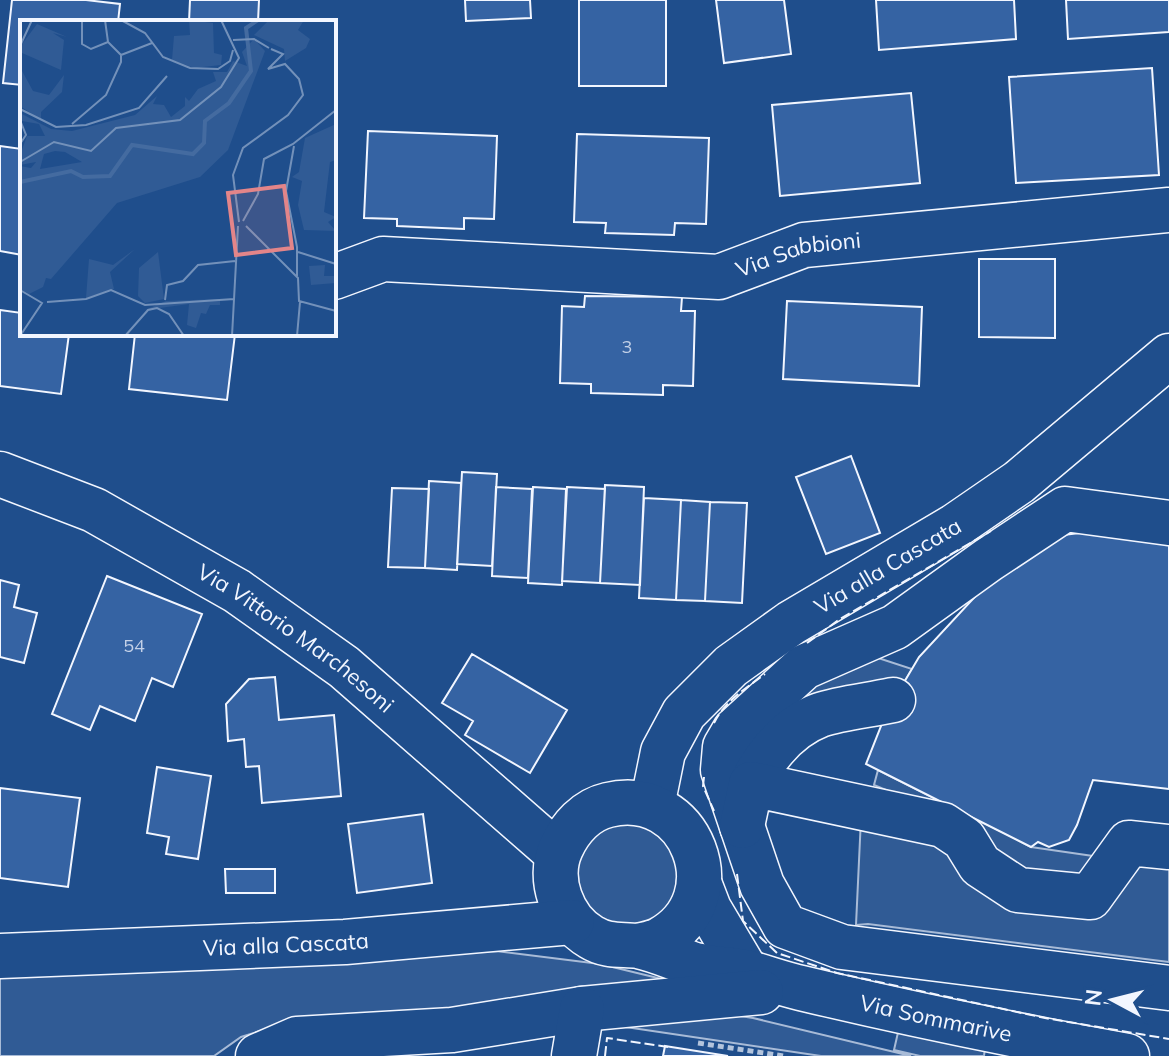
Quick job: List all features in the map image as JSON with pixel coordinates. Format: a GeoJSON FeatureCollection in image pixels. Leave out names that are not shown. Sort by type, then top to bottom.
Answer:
{"type":"FeatureCollection","features":[{"type":"Feature","properties":{"kind":"street","name":"Via Sabbioni"},"geometry":{"type":"LineString","coordinates":[[336,276],[383,259],[719,277],[804,245],[1169,210]]}},
{"type":"Feature","properties":{"kind":"street","name":"Via alla Cascata"},"geometry":{"type":"LineString","coordinates":[[652,806],[663,752],[684,713],[731,666],[791,623],[955,526],[1019,482],[1169,356]]}},
{"type":"Feature","properties":{"kind":"street","name":"Via Vittorio Marchesoni"},"geometry":{"type":"LineString","coordinates":[[0,474],[94,510],[237,591],[344,667],[558,854]]}},
{"type":"Feature","properties":{"kind":"street"},"geometry":{"type":"LineString","coordinates":[[1169,523],[1065,509],[895,627],[804,667],[735,730],[725,747],[723,770],[762,885],[785,926],[842,947],[1169,988]]}},
{"type":"Feature","properties":{"kind":"street"},"geometry":{"type":"LineString","coordinates":[[742,826],[751,784],[784,736],[819,716],[893,700]]}},
{"type":"Feature","properties":{"kind":"street"},"geometry":{"type":"LineString","coordinates":[[751,784],[943,825],[964,839],[980,865],[1018,890],[1090,897],[1129,843],[1169,847]]}},
{"type":"Feature","properties":{"kind":"street"},"geometry":{"type":"LineString","coordinates":[[629,802],[652,806],[673,818],[689,836],[698,859],[699,883],[693,906],[679,925],[660,939],[638,946],[613,946],[591,937],[572,922],[560,901],[555,878],[558,854],[568,833],[585,816],[606,805],[629,802]]}},
{"type":"Feature","properties":{"kind":"street"},"geometry":{"type":"LineString","coordinates":[[699,883],[709,909],[747,973]]}},
{"type":"Feature","properties":{"kind":"street","name":"Via alla Cascata"},"geometry":{"type":"LineString","coordinates":[[0,956],[345,942],[572,922]]}},
{"type":"Feature","properties":{"kind":"street","name":"Via Sommarive"},"geometry":{"type":"LineString","coordinates":[[638,946],[698,965],[747,973],[799,988],[1127,1056]]}},
{"type":"Feature","properties":{"kind":"street"},"geometry":{"type":"LineString","coordinates":[[258,1056],[297,1039],[452,1030],[582,1009],[799,988]]}},
{"type":"Feature","properties":{"kind":"street"},"geometry":{"type":"LineString","coordinates":[[574,1056],[582,1009]]}},
{"type":"Feature","properties":{"kind":"path"},"geometry":{"type":"LineString","coordinates":[[694,1042],[784,1056]]}},
{"type":"Feature","properties":{"kind":"shaded area"},"geometry":{"type":"Polygon","coordinates":[[[869,655],[912,669],[901,688],[770,711],[869,655]]]}},
{"type":"Feature","properties":{"kind":"shaded area"},"geometry":{"type":"Polygon","coordinates":[[[878,770],[1031,847],[1169,867],[1169,962],[868,924],[856,925],[861,818],[924,806],[874,785],[878,770]]]}},
{"type":"Feature","properties":{"kind":"shaded area"},"geometry":{"type":"Polygon","coordinates":[[[627,823],[645,826],[673,847],[681,881],[668,913],[637,929],[603,924],[580,899],[577,864],[583,848],[595,835],[610,826],[627,823]]]}},
{"type":"Feature","properties":{"kind":"shaded area"},"geometry":{"type":"Polygon","coordinates":[[[496,951],[600,964],[695,987],[279,1025],[241,1037],[214,1056],[0,1056],[0,974],[496,951]]]}},
{"type":"Feature","properties":{"kind":"shaded area"},"geometry":{"type":"Polygon","coordinates":[[[721,1013],[911,1056],[821,1056],[612,1025],[721,1013]]]}},
{"type":"Feature","properties":{"kind":"shaded area"},"geometry":{"type":"Polygon","coordinates":[[[899,1028],[985,1048],[984,1056],[920,1056],[894,1050],[899,1028]]]}},
{"type":"Feature","properties":{"kind":"building"},"geometry":{"type":"Polygon","coordinates":[[[12,0],[86,0],[120,4],[118,20],[20,20],[20,85],[3,83],[12,0]]]}},
{"type":"Feature","properties":{"kind":"building"},"geometry":{"type":"Polygon","coordinates":[[[190,0],[259,0],[258,20],[189,20],[190,0]]]}},
{"type":"Feature","properties":{"kind":"building"},"geometry":{"type":"Polygon","coordinates":[[[465,0],[530,0],[531,18],[466,21],[465,0]]]}},
{"type":"Feature","properties":{"kind":"building"},"geometry":{"type":"Polygon","coordinates":[[[579,0],[666,0],[666,86],[579,86],[579,0]]]}},
{"type":"Feature","properties":{"kind":"building"},"geometry":{"type":"Polygon","coordinates":[[[716,0],[784,0],[791,54],[724,63],[716,0]]]}},
{"type":"Feature","properties":{"kind":"building"},"geometry":{"type":"Polygon","coordinates":[[[876,0],[1014,0],[1016,39],[879,50],[876,0]]]}},
{"type":"Feature","properties":{"kind":"building"},"geometry":{"type":"Polygon","coordinates":[[[1066,0],[1169,0],[1169,32],[1068,39],[1066,0]]]}},
{"type":"Feature","properties":{"kind":"building"},"geometry":{"type":"Polygon","coordinates":[[[1152,68],[1159,175],[1016,183],[1009,77],[1152,68]]]}},
{"type":"Feature","properties":{"kind":"building"},"geometry":{"type":"Polygon","coordinates":[[[911,93],[920,183],[780,196],[772,105],[911,93]]]}},
{"type":"Feature","properties":{"kind":"building"},"geometry":{"type":"Polygon","coordinates":[[[368,131],[497,136],[494,219],[464,218],[464,229],[397,226],[397,219],[364,218],[368,131]]]}},
{"type":"Feature","properties":{"kind":"building"},"geometry":{"type":"Polygon","coordinates":[[[577,134],[709,138],[706,224],[675,223],[674,235],[605,233],[606,223],[574,222],[577,134]]]}},
{"type":"Feature","properties":{"kind":"building"},"geometry":{"type":"Polygon","coordinates":[[[0,146],[20,149],[20,255],[0,251],[0,146]]]}},
{"type":"Feature","properties":{"kind":"building"},"geometry":{"type":"Polygon","coordinates":[[[979,259],[1055,259],[1055,338],[979,337],[979,259]]]}},
{"type":"Feature","properties":{"kind":"building"},"geometry":{"type":"Polygon","coordinates":[[[585,296],[682,297],[681,311],[695,311],[693,386],[663,385],[663,395],[591,393],[591,384],[560,383],[562,306],[584,307],[585,296]]]}},
{"type":"Feature","properties":{"kind":"building"},"geometry":{"type":"Polygon","coordinates":[[[787,301],[922,307],[919,386],[783,379],[787,301]]]}},
{"type":"Feature","properties":{"kind":"building"},"geometry":{"type":"Polygon","coordinates":[[[0,310],[20,313],[20,336],[69,336],[61,394],[0,386],[0,310]]]}},
{"type":"Feature","properties":{"kind":"building"},"geometry":{"type":"Polygon","coordinates":[[[135,336],[235,336],[227,400],[129,389],[135,336]]]}},
{"type":"Feature","properties":{"kind":"building"},"geometry":{"type":"Polygon","coordinates":[[[851,456],[880,533],[826,554],[796,477],[851,456]]]}},
{"type":"Feature","properties":{"kind":"building"},"geometry":{"type":"Polygon","coordinates":[[[462,472],[497,474],[492,566],[457,564],[462,472]]]}},
{"type":"Feature","properties":{"kind":"building"},"geometry":{"type":"Polygon","coordinates":[[[429,481],[461,483],[457,570],[425,568],[429,481]]]}},
{"type":"Feature","properties":{"kind":"building"},"geometry":{"type":"Polygon","coordinates":[[[605,485],[644,487],[640,585],[600,583],[605,485]]]}},
{"type":"Feature","properties":{"kind":"building"},"geometry":{"type":"Polygon","coordinates":[[[496,487],[532,489],[528,578],[492,576],[496,487]]]}},
{"type":"Feature","properties":{"kind":"building"},"geometry":{"type":"Polygon","coordinates":[[[533,487],[566,489],[562,585],[528,583],[533,487]]]}},
{"type":"Feature","properties":{"kind":"building"},"geometry":{"type":"Polygon","coordinates":[[[567,487],[605,489],[600,583],[562,581],[567,487]]]}},
{"type":"Feature","properties":{"kind":"building"},"geometry":{"type":"Polygon","coordinates":[[[392,488],[429,489],[425,568],[388,567],[392,488]]]}},
{"type":"Feature","properties":{"kind":"building"},"geometry":{"type":"Polygon","coordinates":[[[644,498],[681,500],[676,600],[639,598],[644,498]]]}},
{"type":"Feature","properties":{"kind":"building"},"geometry":{"type":"Polygon","coordinates":[[[681,500],[710,502],[705,601],[676,600],[681,500]]]}},
{"type":"Feature","properties":{"kind":"building"},"geometry":{"type":"Polygon","coordinates":[[[710,502],[747,503],[742,603],[705,601],[710,502]]]}},
{"type":"Feature","properties":{"kind":"building"},"geometry":{"type":"Polygon","coordinates":[[[1104,530],[1169,538],[1169,789],[1093,780],[1069,840],[1049,847],[1038,842],[1031,847],[866,764],[887,711],[919,657],[996,574],[1055,536],[1104,530]]]}},
{"type":"Feature","properties":{"kind":"building"},"geometry":{"type":"Polygon","coordinates":[[[107,576],[202,614],[173,687],[152,678],[135,721],[100,706],[90,730],[52,714],[107,576]]]}},
{"type":"Feature","properties":{"kind":"building"},"geometry":{"type":"Polygon","coordinates":[[[0,580],[19,585],[14,607],[37,613],[24,663],[0,657],[0,580]]]}},
{"type":"Feature","properties":{"kind":"building"},"geometry":{"type":"Polygon","coordinates":[[[472,654],[567,710],[530,773],[465,735],[473,721],[442,703],[472,654]]]}},
{"type":"Feature","properties":{"kind":"building"},"geometry":{"type":"Polygon","coordinates":[[[275,677],[279,720],[334,715],[341,796],[262,803],[259,766],[246,767],[244,739],[228,741],[226,704],[249,679],[275,677]]]}},
{"type":"Feature","properties":{"kind":"building"},"geometry":{"type":"Polygon","coordinates":[[[157,767],[211,776],[198,859],[166,854],[169,837],[147,833],[157,767]]]}},
{"type":"Feature","properties":{"kind":"building"},"geometry":{"type":"Polygon","coordinates":[[[0,788],[80,798],[68,887],[0,878],[0,788]]]}},
{"type":"Feature","properties":{"kind":"building"},"geometry":{"type":"Polygon","coordinates":[[[423,814],[432,883],[357,893],[348,824],[423,814]]]}},
{"type":"Feature","properties":{"kind":"building"},"geometry":{"type":"Polygon","coordinates":[[[225,869],[275,869],[275,893],[226,893],[225,869]]]}},
{"type":"Feature","properties":{"kind":"building"},"geometry":{"type":"Polygon","coordinates":[[[665,1046],[728,1056],[663,1056],[665,1046]]]}},
{"type":"Feature","properties":{"kind":"fence"},"geometry":{"type":"LineString","coordinates":[[807,643],[840,619],[991,531]]}},
{"type":"Feature","properties":{"kind":"fence"},"geometry":{"type":"LineString","coordinates":[[714,723],[730,702],[765,674]]}},
{"type":"Feature","properties":{"kind":"fence"},"geometry":{"type":"LineString","coordinates":[[704,777],[703,786],[714,811]]}},
{"type":"Feature","properties":{"kind":"fence"},"geometry":{"type":"LineString","coordinates":[[737,874],[743,921],[777,953],[837,973],[1045,1018],[1169,1039]]}},
{"type":"Feature","properties":{"kind":"fence"},"geometry":{"type":"LineString","coordinates":[[605,1056],[607,1038],[668,1047]]}}]}
